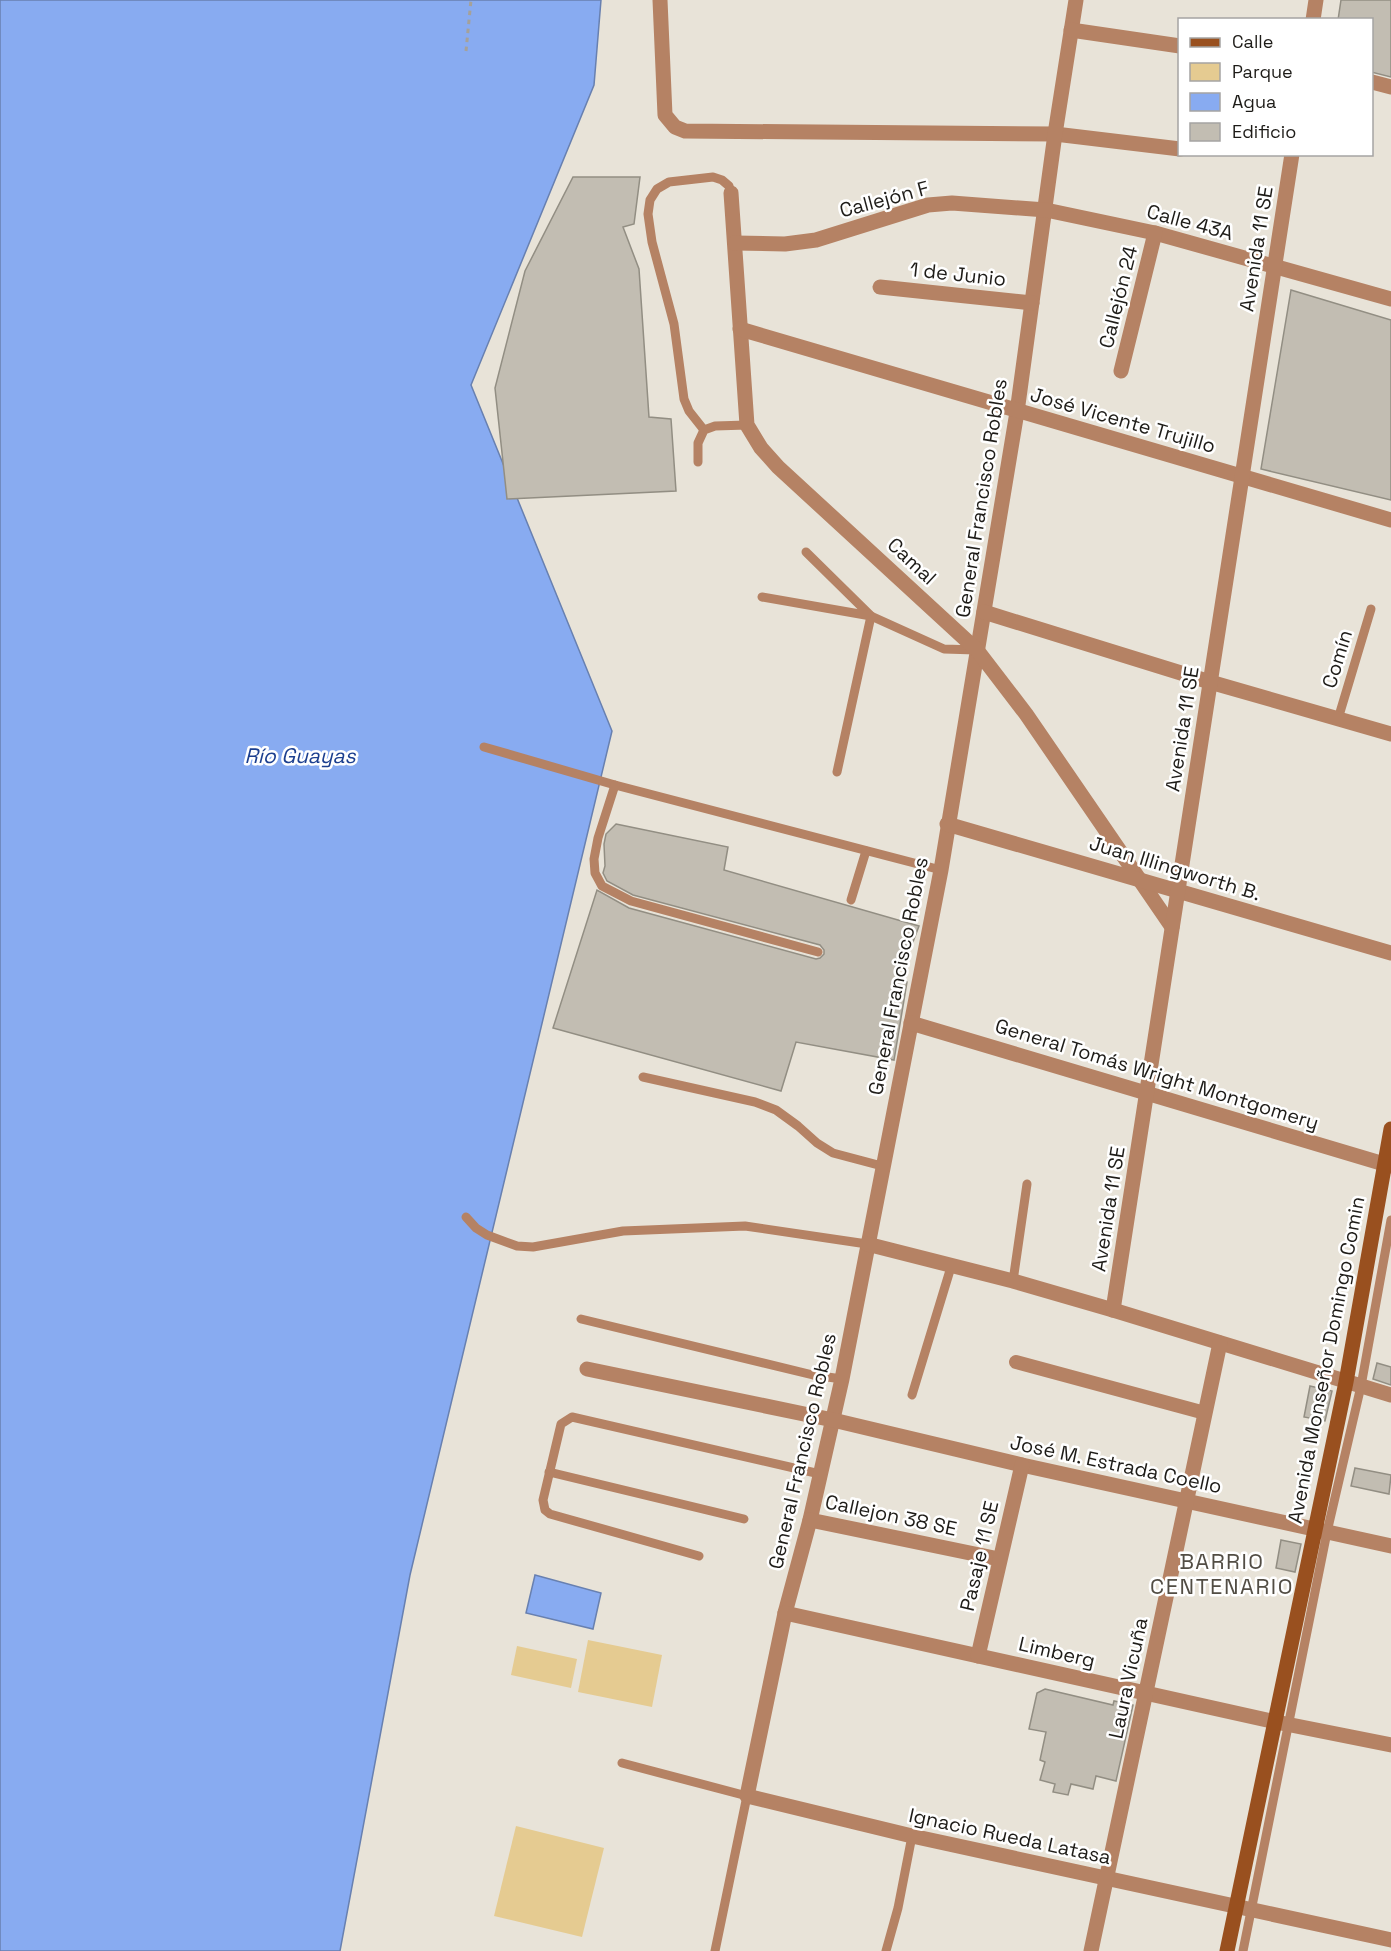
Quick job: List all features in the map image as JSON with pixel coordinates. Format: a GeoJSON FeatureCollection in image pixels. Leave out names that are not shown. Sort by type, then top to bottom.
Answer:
{"type":"FeatureCollection","features":[{"type":"Feature","properties":{"kind":"main road","name":"Avenida Monseñor Domingo Comin"},"geometry":{"type":"LineString","coordinates":[[1227,1951],[1244,1909],[1321,1531],[1354,1384],[1388,1165],[1391,1129]]}},
{"type":"Feature","properties":{"kind":"street"},"geometry":{"type":"LineString","coordinates":[[660,0],[665,115],[675,127],[685,131],[1055,134],[1178,149]]}},
{"type":"Feature","properties":{"kind":"street","name":"General Francisco Robles"},"geometry":{"type":"LineString","coordinates":[[747,1796],[785,1613],[810,1520],[842,1379],[941,870],[1017,412],[1076,0]]}},
{"type":"Feature","properties":{"kind":"street"},"geometry":{"type":"LineString","coordinates":[[1313,18],[1316,0]]}},
{"type":"Feature","properties":{"kind":"street"},"geometry":{"type":"LineString","coordinates":[[1071,30],[1178,46]]}},
{"type":"Feature","properties":{"kind":"street"},"geometry":{"type":"LineString","coordinates":[[1373,82],[1391,87]]}},
{"type":"Feature","properties":{"kind":"street","name":"Avenida 11 SE"},"geometry":{"type":"LineString","coordinates":[[1113,1310],[1292,156]]}},
{"type":"Feature","properties":{"kind":"street","name":"Camal"},"geometry":{"type":"LineString","coordinates":[[731,193],[747,425],[761,448],[778,467],[977,650],[1026,714],[1172,927]]}},
{"type":"Feature","properties":{"kind":"street","name":"Callejón F"},"geometry":{"type":"LineString","coordinates":[[735,243],[785,244],[816,240],[928,205],[974,204],[1046,210]]}},
{"type":"Feature","properties":{"kind":"street","name":"Calle 43A"},"geometry":{"type":"LineString","coordinates":[[1046,210],[1155,233],[1391,299]]}},
{"type":"Feature","properties":{"kind":"street","name":"Callejón 24"},"geometry":{"type":"LineString","coordinates":[[1121,371],[1155,233]]}},
{"type":"Feature","properties":{"kind":"street","name":"1 de Junio"},"geometry":{"type":"LineString","coordinates":[[880,287],[1032,303]]}},
{"type":"Feature","properties":{"kind":"street","name":"José Vicente Trujillo"},"geometry":{"type":"LineString","coordinates":[[740,328],[1017,412],[1242,475],[1391,520]]}},
{"type":"Feature","properties":{"kind":"street"},"geometry":{"type":"LineString","coordinates":[[984,612],[1210,682],[1391,734]]}},
{"type":"Feature","properties":{"kind":"street","name":"Juan Illingworth B."},"geometry":{"type":"LineString","coordinates":[[947,824],[1391,953]]}},
{"type":"Feature","properties":{"kind":"street","name":"General Tomás Wright Montgomery"},"geometry":{"type":"LineString","coordinates":[[911,1023],[1388,1165]]}},
{"type":"Feature","properties":{"kind":"street"},"geometry":{"type":"LineString","coordinates":[[867,1244],[1013,1281],[1391,1395]]}},
{"type":"Feature","properties":{"kind":"street","name":"Laura Vicuña"},"geometry":{"type":"LineString","coordinates":[[1091,1951],[1220,1343]]}},
{"type":"Feature","properties":{"kind":"street"},"geometry":{"type":"LineString","coordinates":[[1016,1362],[1206,1413]]}},
{"type":"Feature","properties":{"kind":"street","name":"José M. Estrada Coello"},"geometry":{"type":"LineString","coordinates":[[587,1369],[832,1420],[1022,1465],[1391,1546]]}},
{"type":"Feature","properties":{"kind":"street","name":"Pasaje 11 SE"},"geometry":{"type":"LineString","coordinates":[[978,1656],[1022,1465]]}},
{"type":"Feature","properties":{"kind":"street","name":"Callejon 38 SE"},"geometry":{"type":"LineString","coordinates":[[810,1520],[999,1559]]}},
{"type":"Feature","properties":{"kind":"street","name":"Limberg"},"geometry":{"type":"LineString","coordinates":[[785,1613],[1391,1745]]}},
{"type":"Feature","properties":{"kind":"street","name":"Ignacio Rueda Latasa"},"geometry":{"type":"LineString","coordinates":[[747,1796],[912,1836],[1391,1940]]}},
{"type":"Feature","properties":{"kind":"lane"},"geometry":{"type":"LineString","coordinates":[[704,430],[689,411],[684,399],[674,324],[652,242],[648,214],[650,200],[657,189],[669,182],[713,177],[729,186],[731,193]]}},
{"type":"Feature","properties":{"kind":"lane"},"geometry":{"type":"LineString","coordinates":[[698,462],[698,443],[704,430],[715,426],[747,425]]}},
{"type":"Feature","properties":{"kind":"lane"},"geometry":{"type":"LineString","coordinates":[[806,552],[871,616]]}},
{"type":"Feature","properties":{"kind":"lane"},"geometry":{"type":"LineString","coordinates":[[762,597],[871,616],[944,649],[977,650]]}},
{"type":"Feature","properties":{"kind":"lane","name":"Comín"},"geometry":{"type":"LineString","coordinates":[[1338,719],[1371,609]]}},
{"type":"Feature","properties":{"kind":"lane"},"geometry":{"type":"LineString","coordinates":[[837,772],[871,616]]}},
{"type":"Feature","properties":{"kind":"lane"},"geometry":{"type":"LineString","coordinates":[[484,747],[615,785],[941,870]]}},
{"type":"Feature","properties":{"kind":"lane"},"geometry":{"type":"LineString","coordinates":[[615,785],[598,838],[594,859],[595,873],[602,886],[631,901],[818,952]]}},
{"type":"Feature","properties":{"kind":"lane"},"geometry":{"type":"LineString","coordinates":[[851,900],[866,851]]}},
{"type":"Feature","properties":{"kind":"lane"},"geometry":{"type":"LineString","coordinates":[[643,1077],[755,1102],[776,1110],[833,1154],[882,1166]]}},
{"type":"Feature","properties":{"kind":"lane"},"geometry":{"type":"LineString","coordinates":[[1013,1281],[1027,1184]]}},
{"type":"Feature","properties":{"kind":"lane"},"geometry":{"type":"LineString","coordinates":[[466,1217],[476,1228],[487,1235],[517,1246],[533,1247],[624,1231],[745,1226],[867,1244]]}},
{"type":"Feature","properties":{"kind":"lane","name":"Avenida Monseñor Domingo Comin"},"geometry":{"type":"LineString","coordinates":[[1354,1384],[1391,1220]]}},
{"type":"Feature","properties":{"kind":"lane"},"geometry":{"type":"LineString","coordinates":[[912,1395],[951,1267]]}},
{"type":"Feature","properties":{"kind":"lane"},"geometry":{"type":"LineString","coordinates":[[581,1319],[813,1375],[842,1379]]}},
{"type":"Feature","properties":{"kind":"lane"},"geometry":{"type":"LineString","coordinates":[[699,1556],[550,1514],[545,1510],[543,1500],[561,1424],[572,1417],[820,1474]]}},
{"type":"Feature","properties":{"kind":"lane"},"geometry":{"type":"LineString","coordinates":[[549,1472],[744,1519]]}},
{"type":"Feature","properties":{"kind":"lane","name":"Ignacio Rueda Latasa"},"geometry":{"type":"LineString","coordinates":[[622,1763],[747,1796]]}},
{"type":"Feature","properties":{"kind":"lane","name":"General Francisco Robles"},"geometry":{"type":"LineString","coordinates":[[715,1951],[747,1796]]}},
{"type":"Feature","properties":{"kind":"lane"},"geometry":{"type":"LineString","coordinates":[[886,1951],[898,1908],[912,1836]]}},
{"type":"Feature","properties":{"kind":"lane","name":"Avenida Monseñor Domingo Comin"},"geometry":{"type":"LineString","coordinates":[[1243,1951],[1244,1909]]}},
{"type":"Feature","properties":{"kind":"path"},"geometry":{"type":"LineString","coordinates":[[466,51],[471,0]]}},
{"type":"Feature","properties":{"kind":"green space"},"geometry":{"type":"Polygon","coordinates":[[[588,1640],[662,1655],[652,1707],[578,1692],[588,1640]]]}},
{"type":"Feature","properties":{"kind":"green space"},"geometry":{"type":"Polygon","coordinates":[[[517,1646],[577,1659],[571,1688],[511,1675],[517,1646]]]}},
{"type":"Feature","properties":{"kind":"green space"},"geometry":{"type":"Polygon","coordinates":[[[516,1826],[604,1848],[582,1937],[494,1916],[516,1826]]]}},
{"type":"Feature","properties":{"kind":"water","name":"Río Guayas"},"geometry":{"type":"Polygon","coordinates":[[[0,0],[601,0],[594,85],[471,385],[612,731],[410,1575],[340,1951],[0,1951],[0,0]]]}},
{"type":"Feature","properties":{"kind":"water"},"geometry":{"type":"Polygon","coordinates":[[[535,1575],[601,1593],[593,1629],[526,1613],[535,1575]]]}},
{"type":"Feature","properties":{"kind":"building"},"geometry":{"type":"Polygon","coordinates":[[[1341,0],[1391,0],[1391,77],[1373,72],[1373,18],[1338,18],[1341,0]]]}},
{"type":"Feature","properties":{"kind":"building"},"geometry":{"type":"Polygon","coordinates":[[[573,177],[640,177],[634,224],[623,227],[639,269],[649,417],[671,419],[676,491],[507,499],[495,388],[525,271],[573,177]]]}},
{"type":"Feature","properties":{"kind":"building"},"geometry":{"type":"Polygon","coordinates":[[[1291,290],[1391,320],[1391,500],[1261,469],[1291,290]]]}},
{"type":"Feature","properties":{"kind":"building"},"geometry":{"type":"Polygon","coordinates":[[[616,824],[728,847],[724,870],[919,926],[911,947],[903,945],[897,978],[907,982],[894,1060],[796,1042],[781,1091],[553,1028],[597,890],[629,908],[816,959],[824,954],[820,945],[633,895],[607,881],[603,873],[604,844],[606,834],[616,824]]]}},
{"type":"Feature","properties":{"kind":"building"},"geometry":{"type":"Polygon","coordinates":[[[1377,1363],[1391,1367],[1391,1385],[1373,1379],[1377,1363]]]}},
{"type":"Feature","properties":{"kind":"building"},"geometry":{"type":"Polygon","coordinates":[[[1310,1386],[1332,1391],[1325,1421],[1304,1417],[1310,1386]]]}},
{"type":"Feature","properties":{"kind":"building"},"geometry":{"type":"Polygon","coordinates":[[[1355,1468],[1391,1475],[1389,1494],[1351,1486],[1355,1468]]]}},
{"type":"Feature","properties":{"kind":"building"},"geometry":{"type":"Polygon","coordinates":[[[1281,1540],[1301,1544],[1295,1572],[1276,1568],[1281,1540]]]}},
{"type":"Feature","properties":{"kind":"building"},"geometry":{"type":"Polygon","coordinates":[[[1045,1689],[1113,1705],[1114,1701],[1133,1705],[1116,1781],[1096,1776],[1093,1789],[1071,1784],[1068,1795],[1053,1792],[1055,1784],[1040,1780],[1045,1762],[1040,1760],[1046,1732],[1029,1729],[1037,1693],[1045,1689]]]}},
{"type":"Feature","properties":{"kind":"district","name":"BARRIO CENTENARIO"},"geometry":{"type":"Point","coordinates":[1222,1574]}}]}
